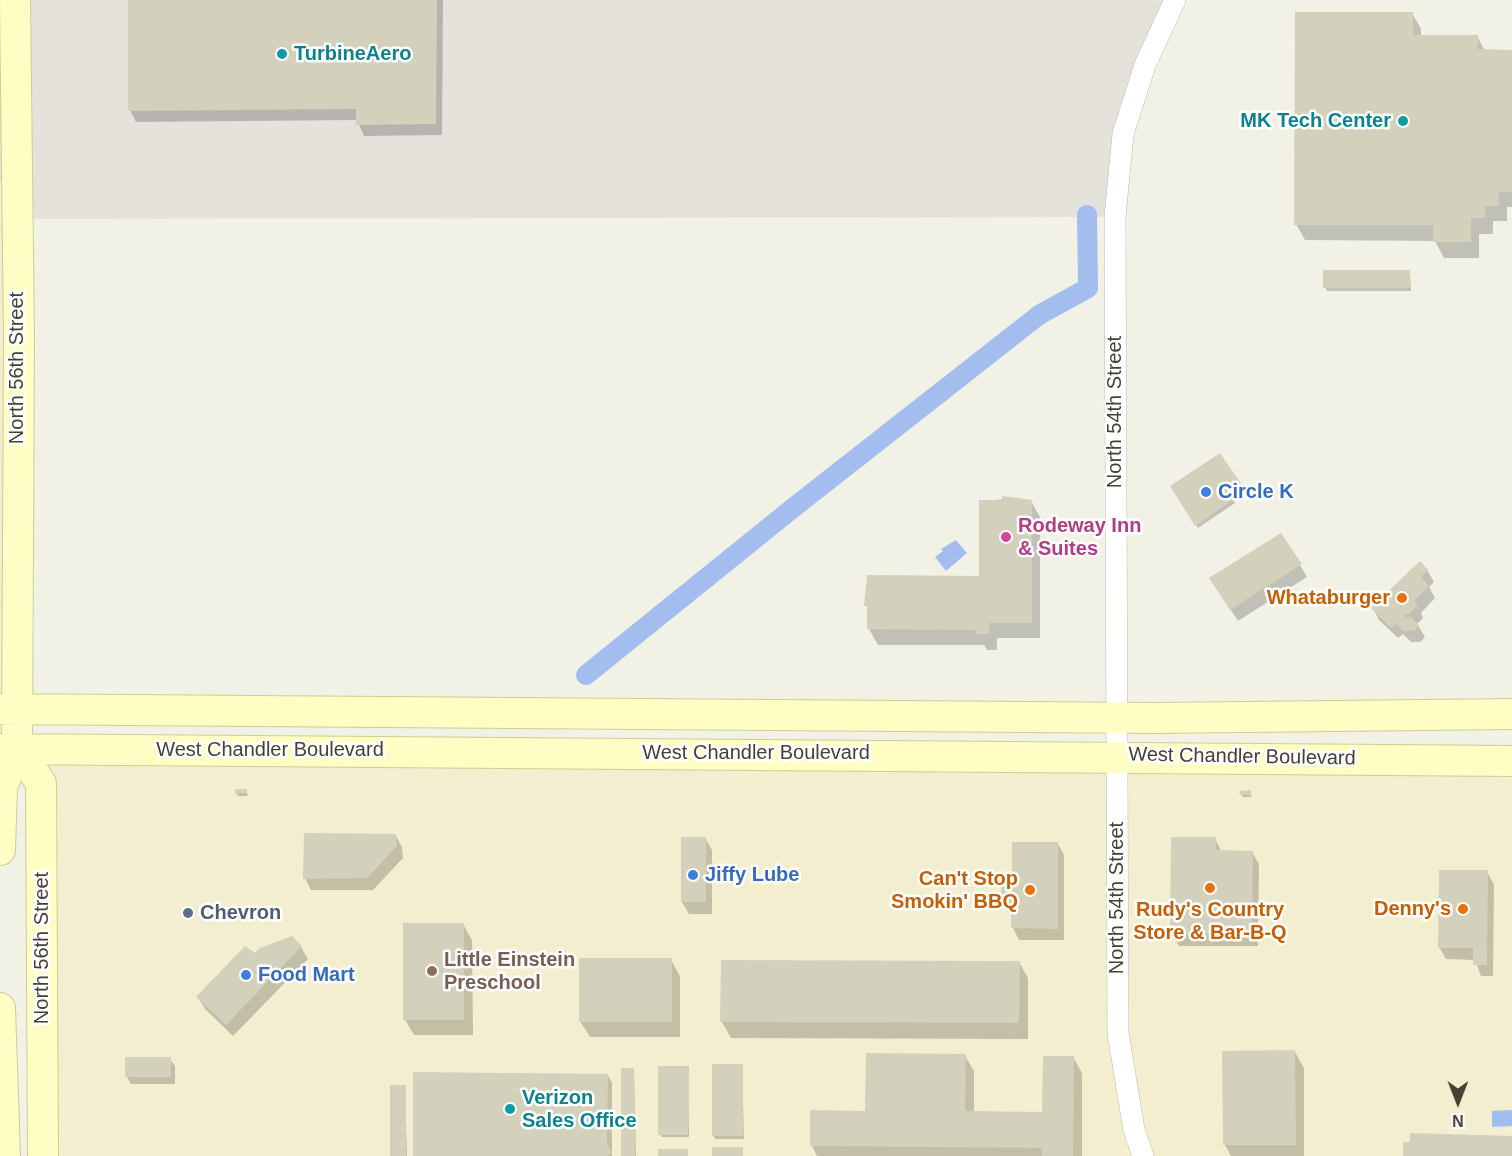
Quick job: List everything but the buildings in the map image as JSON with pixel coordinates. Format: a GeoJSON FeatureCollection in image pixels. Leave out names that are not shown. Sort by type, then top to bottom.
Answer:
{"type":"FeatureCollection","features":[{"type":"Feature","properties":{"kind":"main road","name":"North 56th Street"},"geometry":{"type":"LineString","coordinates":[[0,850],[2,787],[8,749],[18,132],[15,0]]}},
{"type":"Feature","properties":{"kind":"main road","name":"West Chandler Boulevard"},"geometry":{"type":"LineString","coordinates":[[8,709],[1116,717],[1512,714]]}},
{"type":"Feature","properties":{"kind":"main road"},"geometry":{"type":"LineString","coordinates":[[598,752],[613,740],[624,735],[683,734],[723,713]]}},
{"type":"Feature","properties":{"kind":"main road","name":"North 56th Street"},"geometry":{"type":"LineString","coordinates":[[8,749],[41,783],[43,1156]]}},
{"type":"Feature","properties":{"kind":"main road","name":"West Chandler Boulevard"},"geometry":{"type":"LineString","coordinates":[[8,749],[72,752],[247,749],[1512,761]]}},
{"type":"Feature","properties":{"kind":"main road"},"geometry":{"type":"LineString","coordinates":[[0,1008],[3,1144]]}},
{"type":"Feature","properties":{"kind":"street","name":"North 54th Street"},"geometry":{"type":"LineString","coordinates":[[1143,1156],[1134,1130],[1118,1033],[1115,217],[1123,134],[1145,65],[1175,0]]}},
{"type":"Feature","properties":{"kind":"shaded area"},"geometry":{"type":"Polygon","coordinates":[[[0,0],[1175,0],[1145,65],[1115,217],[17,219],[17,182],[0,182],[0,0]]]}},
{"type":"Feature","properties":{"kind":"shaded area"},"geometry":{"type":"Polygon","coordinates":[[[17,181],[17,748],[1512,761],[1512,1156],[43,1156],[41,783],[0,749],[0,182],[17,181]]]}},
{"type":"Feature","properties":{"kind":"water"},"geometry":{"type":"Polygon","coordinates":[[[956,540],[967,553],[946,571],[935,557],[943,551],[941,549],[956,540]]]}},
{"type":"Feature","properties":{"kind":"water"},"geometry":{"type":"Polygon","coordinates":[[[1512,1110],[1512,1126],[1492,1127],[1492,1111],[1512,1110]]]}},
{"type":"Feature","properties":{"kind":"waterway"},"geometry":{"type":"LineString","coordinates":[[586,675],[793,508],[1039,315],[1088,288],[1087,215]]}},
{"type":"Feature","properties":{"kind":"place","name":"TurbineAero"},"geometry":{"type":"Point","coordinates":[282,54]}},
{"type":"Feature","properties":{"kind":"place","name":"MK Tech Center"},"geometry":{"type":"Point","coordinates":[1403,121]}},
{"type":"Feature","properties":{"kind":"place","name":"Circle K"},"geometry":{"type":"Point","coordinates":[1206,492]}},
{"type":"Feature","properties":{"kind":"place","name":"Rodeway Inn & Suites"},"geometry":{"type":"Point","coordinates":[1006,537]}},
{"type":"Feature","properties":{"kind":"place","name":"Whataburger"},"geometry":{"type":"Point","coordinates":[1402,598]}},
{"type":"Feature","properties":{"kind":"place","name":"Jiffy Lube"},"geometry":{"type":"Point","coordinates":[693,875]}},
{"type":"Feature","properties":{"kind":"place","name":"Rudy's Country Store & Bar-B-Q"},"geometry":{"type":"Point","coordinates":[1210,888]}},
{"type":"Feature","properties":{"kind":"place","name":"Can't Stop Smokin' BBQ"},"geometry":{"type":"Point","coordinates":[1030,890]}},
{"type":"Feature","properties":{"kind":"place","name":"Denny's"},"geometry":{"type":"Point","coordinates":[1463,909]}},
{"type":"Feature","properties":{"kind":"place","name":"Chevron"},"geometry":{"type":"Point","coordinates":[188,913]}},
{"type":"Feature","properties":{"kind":"place","name":"Little Einstein Preschool"},"geometry":{"type":"Point","coordinates":[432,971]}},
{"type":"Feature","properties":{"kind":"place","name":"Food Mart"},"geometry":{"type":"Point","coordinates":[246,975]}},
{"type":"Feature","properties":{"kind":"place","name":"Verizon Sales Office"},"geometry":{"type":"Point","coordinates":[510,1109]}}]}
